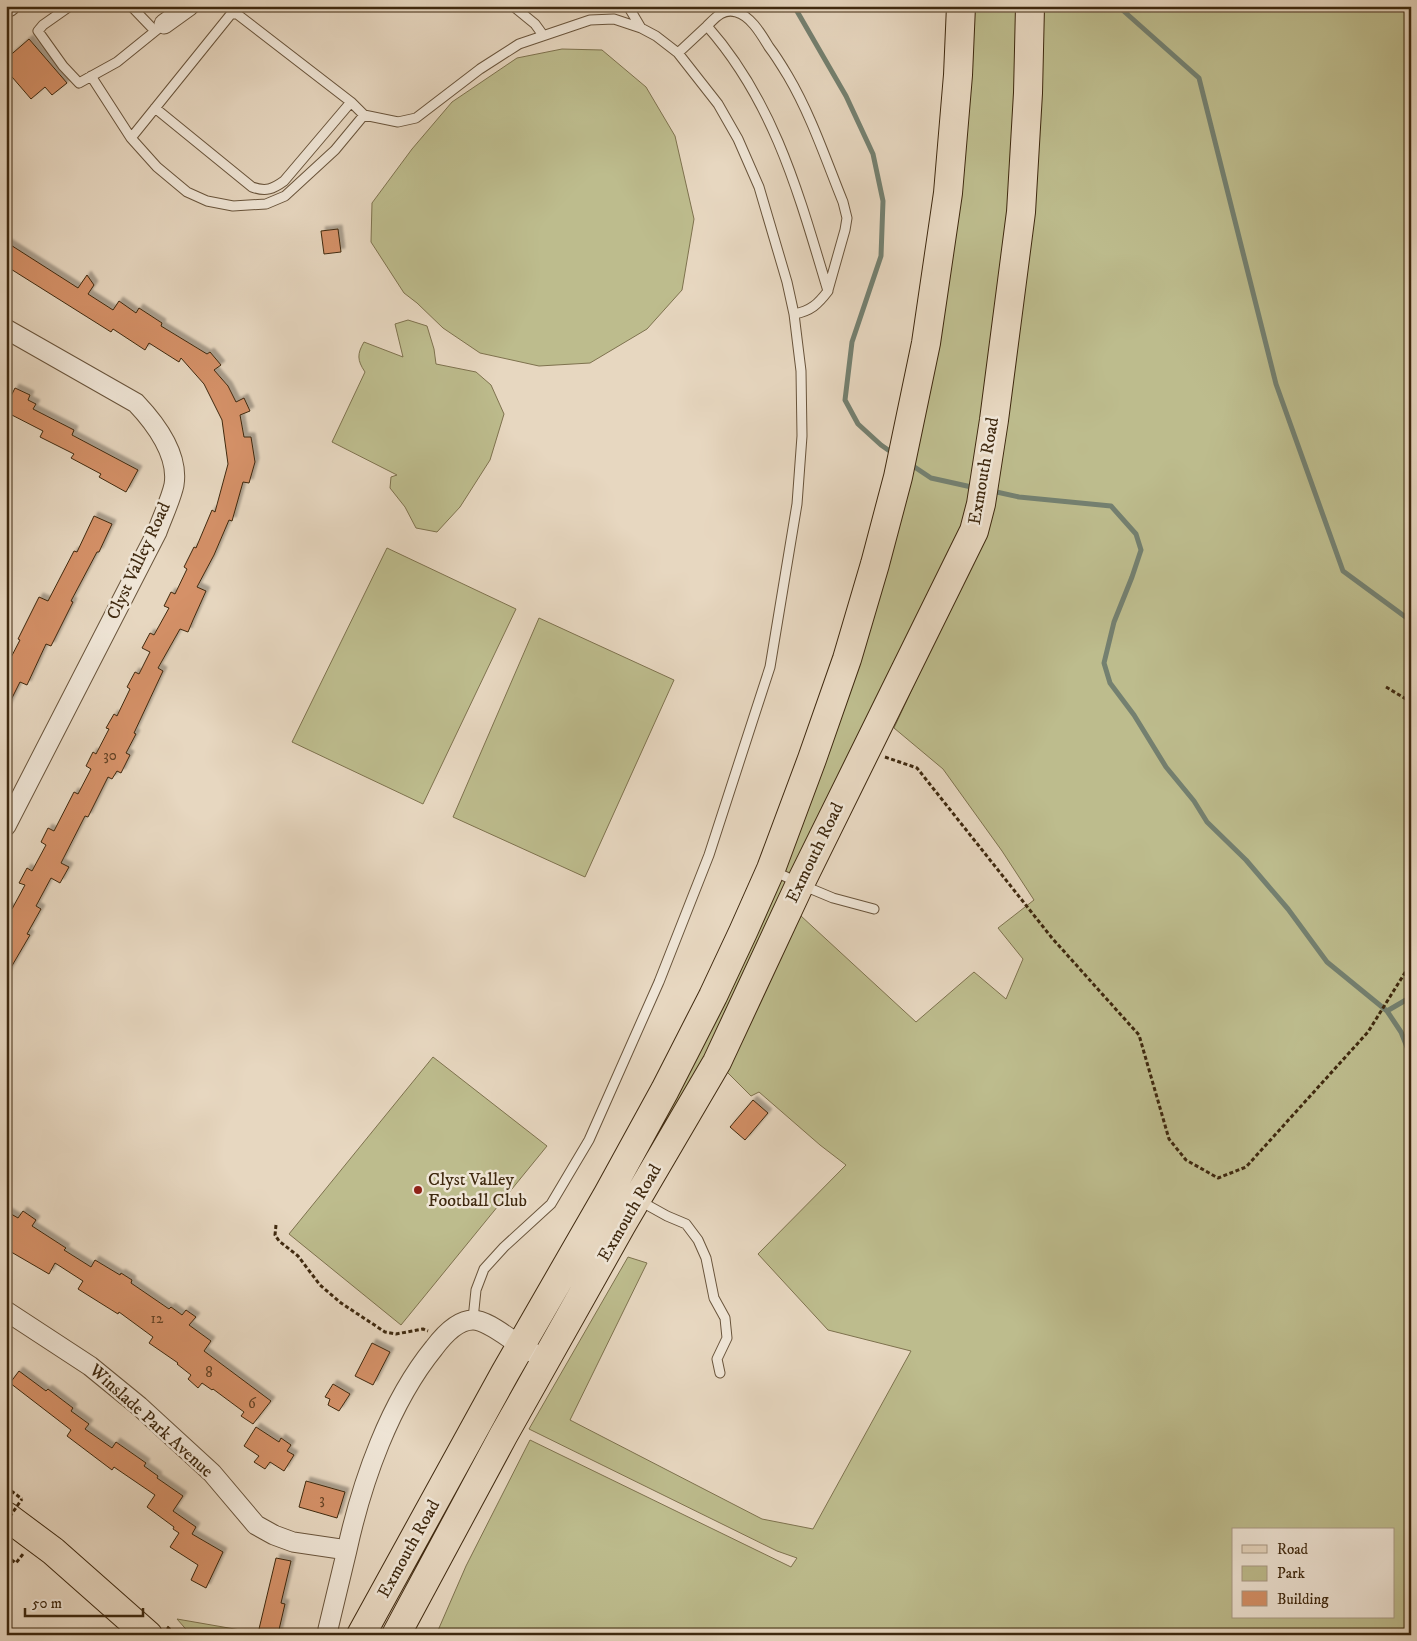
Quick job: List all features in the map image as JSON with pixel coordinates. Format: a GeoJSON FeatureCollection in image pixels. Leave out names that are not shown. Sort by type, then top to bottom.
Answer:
{"type":"FeatureCollection","features":[{"type":"Feature","properties":{"kind":"main road","name":"Exmouth Road"},"geometry":{"type":"LineString","coordinates":[[361,1635],[520,1346],[665,1090],[713,996],[771,869],[812,759],[847,658],[898,477],[926,343],[947,202],[958,75],[961,6]]}},
{"type":"Feature","properties":{"kind":"main road","name":"Exmouth Road"},"geometry":{"type":"LineString","coordinates":[[396,1635],[637,1199],[717,1062],[800,884],[974,531],[981,504],[994,420],[1021,212],[1028,93],[1030,6]]}},
{"type":"Feature","properties":{"kind":"main road"},"geometry":{"type":"LineString","coordinates":[[14,1508],[53,1551],[148,1635]]}},
{"type":"Feature","properties":{"kind":"street"},"geometry":{"type":"LineString","coordinates":[[6,8],[10,6]]}},
{"type":"Feature","properties":{"kind":"street"},"geometry":{"type":"LineString","coordinates":[[160,27],[189,6]]}},
{"type":"Feature","properties":{"kind":"street","name":"Clyst Valley Road"},"geometry":{"type":"LineString","coordinates":[[6,329],[136,403],[148,417],[164,442],[174,466],[174,485],[156,532],[6,826]]}},
{"type":"Feature","properties":{"kind":"street","name":"Winslade Park Avenue"},"geometry":{"type":"LineString","coordinates":[[6,1311],[90,1366],[139,1406],[212,1473],[256,1525],[274,1535],[293,1542],[347,1550]]}},
{"type":"Feature","properties":{"kind":"street"},"geometry":{"type":"LineString","coordinates":[[328,1629],[351,1531],[370,1470],[394,1408],[418,1366],[443,1336],[458,1324],[473,1320],[486,1324],[520,1346],[547,1360]]}},
{"type":"Feature","properties":{"kind":"lane"},"geometry":{"type":"LineString","coordinates":[[70,6],[43,25],[38,31],[63,66],[79,83],[117,62],[160,27],[131,6]]}},
{"type":"Feature","properties":{"kind":"lane"},"geometry":{"type":"LineString","coordinates":[[513,6],[535,24],[543,35]]}},
{"type":"Feature","properties":{"kind":"lane"},"geometry":{"type":"LineString","coordinates":[[628,6],[641,28]]}},
{"type":"Feature","properties":{"kind":"lane"},"geometry":{"type":"LineString","coordinates":[[678,54],[707,26],[726,11],[734,11],[744,16],[764,38],[788,76],[804,107],[843,202],[846,218],[828,290],[812,309],[794,314]]}},
{"type":"Feature","properties":{"kind":"lane"},"geometry":{"type":"LineString","coordinates":[[132,138],[231,14],[237,14],[351,102],[364,115],[398,122],[416,118],[480,69],[519,44],[590,20],[614,19],[641,28],[656,36],[678,54],[718,104],[741,147],[759,187],[787,282],[794,314],[801,371],[802,436],[798,504],[767,676],[709,855],[659,982],[589,1140],[551,1204],[504,1247],[484,1269],[476,1290],[473,1320]]}},
{"type":"Feature","properties":{"kind":"lane"},"geometry":{"type":"LineString","coordinates":[[707,26],[736,62],[774,130],[794,180],[828,290]]}},
{"type":"Feature","properties":{"kind":"lane"},"geometry":{"type":"LineString","coordinates":[[91,76],[132,138],[157,167],[187,192],[207,201],[233,206],[266,204],[285,196],[335,150],[364,115]]}},
{"type":"Feature","properties":{"kind":"lane"},"geometry":{"type":"LineString","coordinates":[[155,108],[252,187],[259,190],[273,189],[284,181],[351,102]]}},
{"type":"Feature","properties":{"kind":"lane"},"geometry":{"type":"LineString","coordinates":[[771,869],[833,898],[874,909]]}},
{"type":"Feature","properties":{"kind":"lane"},"geometry":{"type":"LineString","coordinates":[[637,1199],[667,1216],[686,1224],[698,1240],[706,1258],[714,1298],[725,1318],[727,1338],[717,1359],[720,1373]]}},
{"type":"Feature","properties":{"kind":"path"},"geometry":{"type":"LineString","coordinates":[[1386,687],[1411,702]]}},
{"type":"Feature","properties":{"kind":"path"},"geometry":{"type":"LineString","coordinates":[[865,750],[917,768],[1052,938],[1139,1035],[1169,1139],[1186,1160],[1218,1178],[1246,1167],[1368,1032],[1411,962]]}},
{"type":"Feature","properties":{"kind":"path"},"geometry":{"type":"LineString","coordinates":[[276,1225],[275,1235],[279,1241],[298,1256],[320,1285],[342,1303],[385,1332],[396,1334],[422,1329],[443,1336]]}},
{"type":"Feature","properties":{"kind":"path"},"geometry":{"type":"LineString","coordinates":[[6,1487],[14,1508],[6,1522]]}},
{"type":"Feature","properties":{"kind":"path"},"geometry":{"type":"LineString","coordinates":[[6,1556],[16,1563],[23,1553]]}},
{"type":"Feature","properties":{"kind":"green space"},"geometry":{"type":"Polygon","coordinates":[[[970,6],[1023,6],[1018,146],[967,528],[680,1115],[561,1298],[634,1166],[875,589],[970,6]]]}},
{"type":"Feature","properties":{"kind":"green space"},"geometry":{"type":"Polygon","coordinates":[[[1040,6],[1411,6],[1411,1635],[436,1635],[466,1566],[530,1440],[791,1567],[797,1558],[777,1551],[529,1429],[628,1257],[647,1263],[570,1420],[762,1519],[813,1529],[911,1351],[828,1330],[758,1254],[846,1165],[759,1092],[751,1096],[722,1067],[801,916],[916,1022],[974,972],[1006,999],[1023,959],[998,928],[1034,900],[1002,851],[943,769],[894,728],[985,532],[1040,6]]]}},
{"type":"Feature","properties":{"kind":"green space"},"geometry":{"type":"Polygon","coordinates":[[[562,49],[602,50],[646,87],[675,136],[694,219],[682,290],[647,329],[590,363],[539,366],[480,353],[443,328],[404,293],[371,242],[372,203],[412,149],[452,102],[517,58],[562,49]]]}},
{"type":"Feature","properties":{"kind":"green space"},"geometry":{"type":"Polygon","coordinates":[[[408,320],[427,326],[434,349],[436,364],[476,372],[491,385],[504,414],[490,460],[460,507],[437,532],[416,528],[405,507],[390,488],[391,477],[397,475],[332,442],[365,372],[360,364],[359,357],[364,342],[403,357],[395,324],[408,320]]]}},
{"type":"Feature","properties":{"kind":"green space"},"geometry":{"type":"Polygon","coordinates":[[[387,548],[516,609],[423,804],[292,742],[387,548]]]}},
{"type":"Feature","properties":{"kind":"green space"},"geometry":{"type":"Polygon","coordinates":[[[539,618],[674,680],[585,877],[453,817],[539,618]]]}},
{"type":"Feature","properties":{"kind":"green space","name":"Clyst Valley Football Club"},"geometry":{"type":"Polygon","coordinates":[[[433,1057],[547,1146],[401,1325],[289,1234],[433,1057]]]}},
{"type":"Feature","properties":{"kind":"green space"},"geometry":{"type":"Polygon","coordinates":[[[177,1619],[269,1635],[191,1635],[177,1619]]]}},
{"type":"Feature","properties":{"kind":"building"},"geometry":{"type":"Polygon","coordinates":[[[29,39],[67,83],[52,95],[45,87],[31,99],[6,70],[6,59],[29,39]]]}},
{"type":"Feature","properties":{"kind":"building"},"geometry":{"type":"Polygon","coordinates":[[[338,229],[341,252],[324,254],[321,231],[338,229]]]}},
{"type":"Feature","properties":{"kind":"building"},"geometry":{"type":"Polygon","coordinates":[[[6,242],[78,288],[87,275],[94,285],[88,294],[113,310],[119,301],[136,313],[139,308],[162,323],[161,326],[207,354],[210,352],[221,365],[214,370],[228,386],[236,402],[244,398],[250,411],[240,415],[244,437],[251,437],[255,462],[249,483],[243,482],[232,521],[229,520],[214,555],[197,587],[206,591],[188,632],[180,629],[158,668],[163,671],[126,753],[130,755],[121,773],[117,771],[112,779],[108,777],[88,817],[85,816],[61,863],[69,867],[60,883],[51,878],[36,906],[41,909],[27,934],[30,935],[6,976],[6,906],[12,909],[25,885],[19,883],[27,868],[32,871],[46,845],[41,842],[48,828],[54,831],[74,792],[78,794],[91,769],[86,766],[93,752],[96,754],[109,729],[106,728],[114,714],[117,716],[130,689],[127,687],[135,672],[139,674],[150,652],[142,648],[150,633],[154,635],[169,608],[164,606],[171,592],[175,594],[187,569],[184,567],[194,547],[196,548],[212,510],[215,512],[228,464],[222,420],[204,384],[181,358],[179,362],[149,343],[145,350],[113,329],[111,332],[6,266],[6,242]]]}},
{"type":"Feature","properties":{"kind":"building"},"geometry":{"type":"Polygon","coordinates":[[[15,388],[30,395],[28,400],[36,404],[33,409],[74,430],[72,435],[138,470],[126,492],[99,477],[101,474],[71,458],[74,454],[40,437],[43,431],[6,412],[6,406],[15,388]]]}},
{"type":"Feature","properties":{"kind":"building"},"geometry":{"type":"Polygon","coordinates":[[[94,516],[112,524],[99,552],[97,552],[71,601],[73,602],[51,646],[46,644],[27,685],[20,682],[6,710],[6,667],[20,640],[18,639],[39,597],[48,601],[74,551],[77,552],[94,516]]]}},
{"type":"Feature","properties":{"kind":"building"},"geometry":{"type":"Polygon","coordinates":[[[753,1100],[768,1113],[745,1140],[730,1127],[753,1100]]]}},
{"type":"Feature","properties":{"kind":"building"},"geometry":{"type":"Polygon","coordinates":[[[6,1211],[18,1218],[23,1211],[36,1220],[32,1226],[91,1267],[95,1260],[132,1280],[131,1283],[169,1309],[171,1307],[182,1315],[186,1310],[196,1317],[189,1325],[211,1341],[204,1351],[271,1401],[253,1424],[241,1416],[244,1412],[213,1389],[202,1383],[198,1388],[188,1379],[191,1375],[178,1363],[149,1343],[153,1337],[119,1312],[118,1314],[78,1289],[83,1281],[55,1263],[49,1274],[6,1249],[6,1211]]]}},
{"type":"Feature","properties":{"kind":"building"},"geometry":{"type":"Polygon","coordinates":[[[372,1343],[390,1352],[373,1385],[355,1376],[372,1343]]]}},
{"type":"Feature","properties":{"kind":"building"},"geometry":{"type":"Polygon","coordinates":[[[19,1371],[46,1391],[48,1389],[73,1408],[71,1411],[89,1424],[85,1429],[112,1448],[116,1442],[146,1463],[144,1466],[158,1476],[157,1478],[183,1496],[173,1511],[196,1527],[192,1534],[223,1552],[206,1588],[191,1580],[198,1565],[170,1547],[179,1533],[173,1529],[174,1527],[147,1507],[155,1495],[114,1467],[112,1470],[67,1436],[71,1430],[10,1383],[19,1371]]]}},
{"type":"Feature","properties":{"kind":"building"},"geometry":{"type":"Polygon","coordinates":[[[333,1384],[350,1394],[339,1411],[328,1405],[330,1399],[325,1397],[333,1384]]]}},
{"type":"Feature","properties":{"kind":"building"},"geometry":{"type":"Polygon","coordinates":[[[256,1427],[279,1442],[281,1438],[291,1445],[287,1451],[294,1455],[284,1471],[270,1462],[265,1469],[254,1462],[259,1456],[244,1446],[256,1427]]]}},
{"type":"Feature","properties":{"kind":"building"},"geometry":{"type":"Polygon","coordinates":[[[306,1481],[345,1492],[337,1518],[299,1507],[306,1481]]]}},
{"type":"Feature","properties":{"kind":"building"},"geometry":{"type":"Polygon","coordinates":[[[276,1558],[291,1561],[281,1603],[285,1604],[278,1634],[259,1629],[276,1558]]]}},
{"type":"Feature","properties":{"kind":"waterway"},"geometry":{"type":"LineString","coordinates":[[794,6],[846,96],[873,154],[883,201],[881,256],[852,342],[845,400],[858,424],[894,454]]}},
{"type":"Feature","properties":{"kind":"waterway"},"geometry":{"type":"LineString","coordinates":[[1118,6],[1199,78],[1276,384],[1343,571],[1411,621]]}},
{"type":"Feature","properties":{"kind":"waterway"},"geometry":{"type":"LineString","coordinates":[[910,464],[931,478],[976,488]]}},
{"type":"Feature","properties":{"kind":"waterway"},"geometry":{"type":"LineString","coordinates":[[992,491],[1019,497],[1111,506],[1136,534],[1141,550],[1114,622],[1104,663],[1110,683],[1134,715],[1166,767],[1194,801],[1207,822],[1246,860],[1288,909],[1327,962],[1387,1011],[1401,1032],[1411,1057]]}},
{"type":"Feature","properties":{"kind":"waterway"},"geometry":{"type":"LineString","coordinates":[[1387,1011],[1411,997]]}},
{"type":"Feature","properties":{"kind":"place","name":"Clyst Valley Football Club"},"geometry":{"type":"Point","coordinates":[418,1190]}}]}
